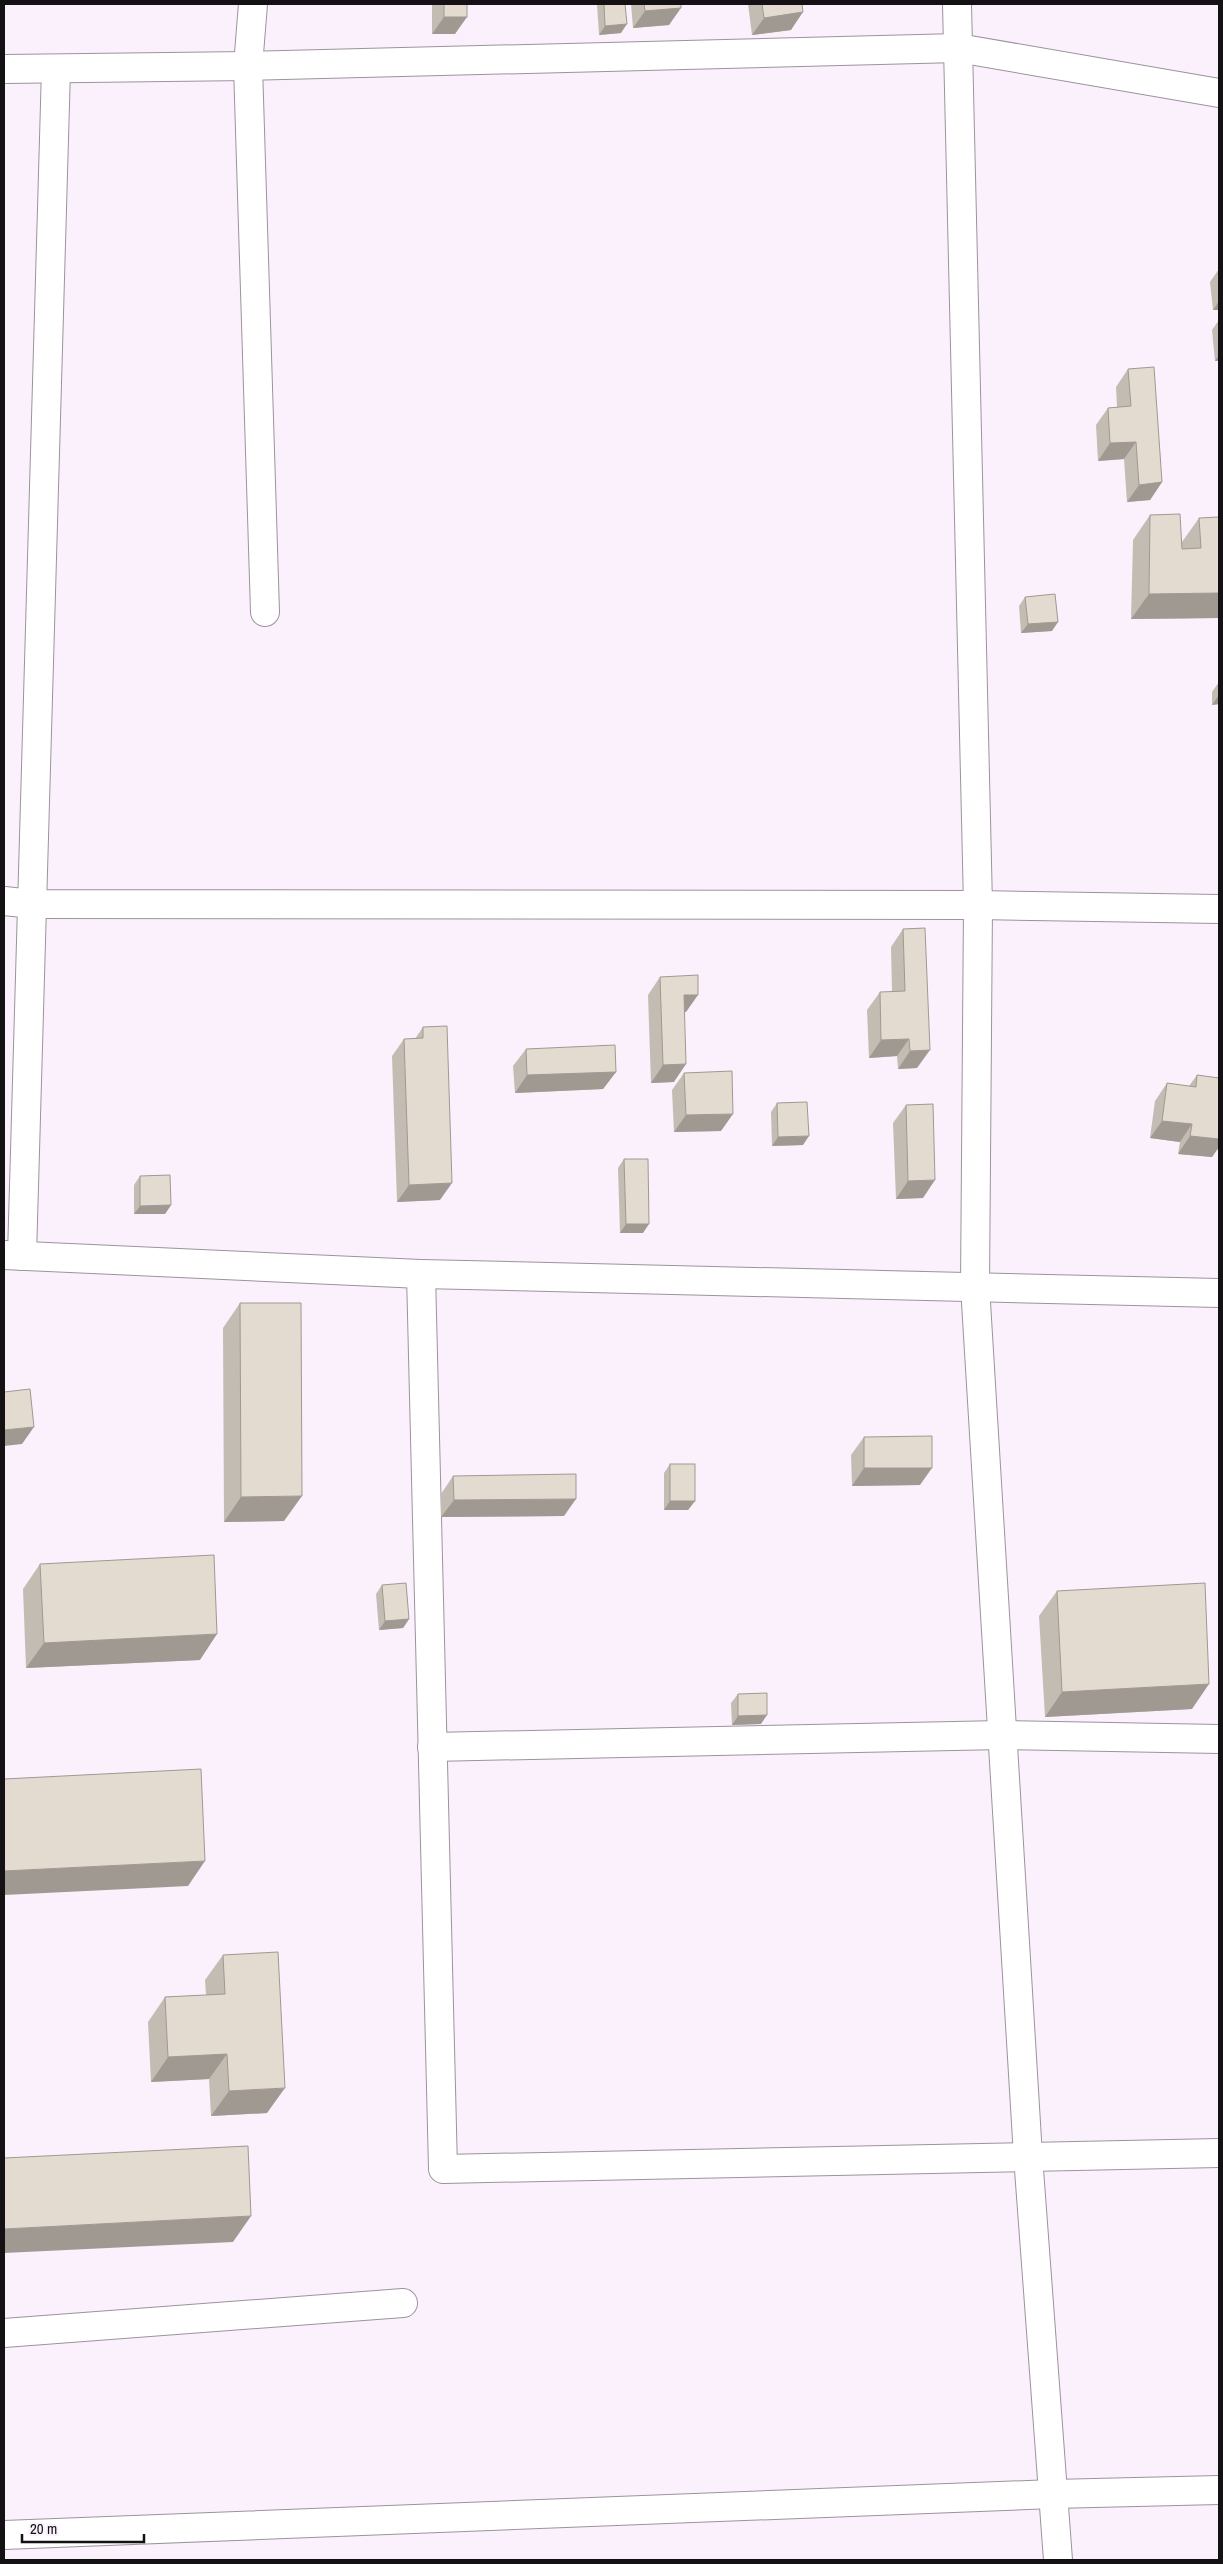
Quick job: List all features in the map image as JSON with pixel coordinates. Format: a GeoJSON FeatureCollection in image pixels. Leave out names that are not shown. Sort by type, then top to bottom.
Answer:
{"type":"FeatureCollection","features":[{"type":"Feature","properties":{"kind":"street"},"geometry":{"type":"LineString","coordinates":[[253,4],[248,66],[265,612]]}},
{"type":"Feature","properties":{"kind":"street"},"geometry":{"type":"LineString","coordinates":[[957,4],[978,905],[975,1286],[1028,2156],[1058,2560]]}},
{"type":"Feature","properties":{"kind":"street"},"geometry":{"type":"LineString","coordinates":[[4,69],[248,66],[958,48],[1219,93]]}},
{"type":"Feature","properties":{"kind":"street"},"geometry":{"type":"LineString","coordinates":[[56,68],[33,904],[13,1256],[421,1274],[1219,1293]]}},
{"type":"Feature","properties":{"kind":"street"},"geometry":{"type":"LineString","coordinates":[[4,901],[33,904],[978,905],[1219,909]]}},
{"type":"Feature","properties":{"kind":"street"},"geometry":{"type":"LineString","coordinates":[[421,1274],[443,2169],[1219,2153]]}},
{"type":"Feature","properties":{"kind":"street"},"geometry":{"type":"LineString","coordinates":[[432,1747],[1002,1735],[1219,1739]]}},
{"type":"Feature","properties":{"kind":"street"},"geometry":{"type":"LineString","coordinates":[[4,2333],[403,2303]]}},
{"type":"Feature","properties":{"kind":"street"},"geometry":{"type":"LineString","coordinates":[[4,2535],[1053,2494],[1219,2490]]}},
{"type":"Feature","properties":{"kind":"building"},"geometry":{"type":"Polygon","coordinates":[[[444,4],[467,4],[467,17],[444,17],[444,4]]]}},
{"type":"Feature","properties":{"kind":"building"},"geometry":{"type":"Polygon","coordinates":[[[604,4],[625,4],[627,24],[605,26],[604,4]]]}},
{"type":"Feature","properties":{"kind":"building"},"geometry":{"type":"Polygon","coordinates":[[[644,4],[681,4],[681,8],[645,11],[644,4]]]}},
{"type":"Feature","properties":{"kind":"building"},"geometry":{"type":"Polygon","coordinates":[[[762,4],[802,4],[803,12],[764,18],[762,4]]]}},
{"type":"Feature","properties":{"kind":"building"},"geometry":{"type":"Polygon","coordinates":[[[1154,367],[1162,482],[1139,485],[1136,442],[1110,443],[1108,408],[1131,406],[1128,369],[1154,367]]]}},
{"type":"Feature","properties":{"kind":"building"},"geometry":{"type":"Polygon","coordinates":[[[1180,514],[1182,549],[1201,548],[1199,518],[1219,517],[1219,593],[1149,594],[1150,515],[1180,514]]]}},
{"type":"Feature","properties":{"kind":"building"},"geometry":{"type":"Polygon","coordinates":[[[1055,594],[1058,622],[1028,624],[1025,597],[1055,594]]]}},
{"type":"Feature","properties":{"kind":"building"},"geometry":{"type":"Polygon","coordinates":[[[925,928],[930,1050],[910,1051],[909,1039],[881,1040],[880,992],[905,991],[903,929],[925,928]]]}},
{"type":"Feature","properties":{"kind":"building"},"geometry":{"type":"Polygon","coordinates":[[[698,975],[698,995],[684,995],[686,1064],[663,1065],[660,977],[698,975]]]}},
{"type":"Feature","properties":{"kind":"building"},"geometry":{"type":"Polygon","coordinates":[[[447,1026],[452,1183],[409,1185],[404,1039],[423,1038],[423,1027],[447,1026]]]}},
{"type":"Feature","properties":{"kind":"building"},"geometry":{"type":"Polygon","coordinates":[[[615,1045],[616,1072],[527,1075],[526,1049],[615,1045]]]}},
{"type":"Feature","properties":{"kind":"building"},"geometry":{"type":"Polygon","coordinates":[[[732,1071],[733,1114],[686,1115],[684,1073],[732,1071]]]}},
{"type":"Feature","properties":{"kind":"building"},"geometry":{"type":"Polygon","coordinates":[[[1197,1075],[1219,1078],[1219,1139],[1190,1136],[1192,1124],[1162,1121],[1167,1083],[1196,1087],[1197,1075]]]}},
{"type":"Feature","properties":{"kind":"building"},"geometry":{"type":"Polygon","coordinates":[[[807,1102],[809,1136],[778,1137],[777,1103],[807,1102]]]}},
{"type":"Feature","properties":{"kind":"building"},"geometry":{"type":"Polygon","coordinates":[[[933,1104],[935,1180],[908,1181],[906,1105],[933,1104]]]}},
{"type":"Feature","properties":{"kind":"building"},"geometry":{"type":"Polygon","coordinates":[[[624,1159],[648,1159],[649,1224],[626,1224],[624,1159]]]}},
{"type":"Feature","properties":{"kind":"building"},"geometry":{"type":"Polygon","coordinates":[[[170,1175],[171,1205],[140,1206],[140,1176],[170,1175]]]}},
{"type":"Feature","properties":{"kind":"building"},"geometry":{"type":"Polygon","coordinates":[[[240,1303],[301,1303],[302,1496],[241,1497],[240,1303]]]}},
{"type":"Feature","properties":{"kind":"building"},"geometry":{"type":"Polygon","coordinates":[[[30,1389],[34,1427],[4,1430],[4,1392],[30,1389]]]}},
{"type":"Feature","properties":{"kind":"building"},"geometry":{"type":"Polygon","coordinates":[[[932,1436],[932,1468],[864,1468],[864,1437],[932,1436]]]}},
{"type":"Feature","properties":{"kind":"building"},"geometry":{"type":"Polygon","coordinates":[[[670,1464],[695,1464],[695,1501],[670,1501],[670,1464]]]}},
{"type":"Feature","properties":{"kind":"building"},"geometry":{"type":"Polygon","coordinates":[[[576,1474],[576,1499],[454,1500],[453,1476],[576,1474]]]}},
{"type":"Feature","properties":{"kind":"building"},"geometry":{"type":"Polygon","coordinates":[[[214,1555],[217,1634],[44,1643],[40,1564],[214,1555]]]}},
{"type":"Feature","properties":{"kind":"building"},"geometry":{"type":"Polygon","coordinates":[[[406,1583],[409,1619],[385,1621],[382,1585],[406,1583]]]}},
{"type":"Feature","properties":{"kind":"building"},"geometry":{"type":"Polygon","coordinates":[[[1205,1583],[1209,1684],[1062,1692],[1057,1591],[1205,1583]]]}},
{"type":"Feature","properties":{"kind":"building"},"geometry":{"type":"Polygon","coordinates":[[[767,1693],[767,1715],[738,1716],[738,1694],[767,1693]]]}},
{"type":"Feature","properties":{"kind":"building"},"geometry":{"type":"Polygon","coordinates":[[[201,1769],[205,1861],[4,1871],[4,1779],[201,1769]]]}},
{"type":"Feature","properties":{"kind":"building"},"geometry":{"type":"Polygon","coordinates":[[[278,1952],[285,2088],[229,2091],[227,2054],[168,2057],[165,1997],[225,1994],[223,1955],[278,1952]]]}},
{"type":"Feature","properties":{"kind":"building"},"geometry":{"type":"Polygon","coordinates":[[[248,2146],[251,2216],[4,2229],[4,2158],[248,2146]]]}}]}
